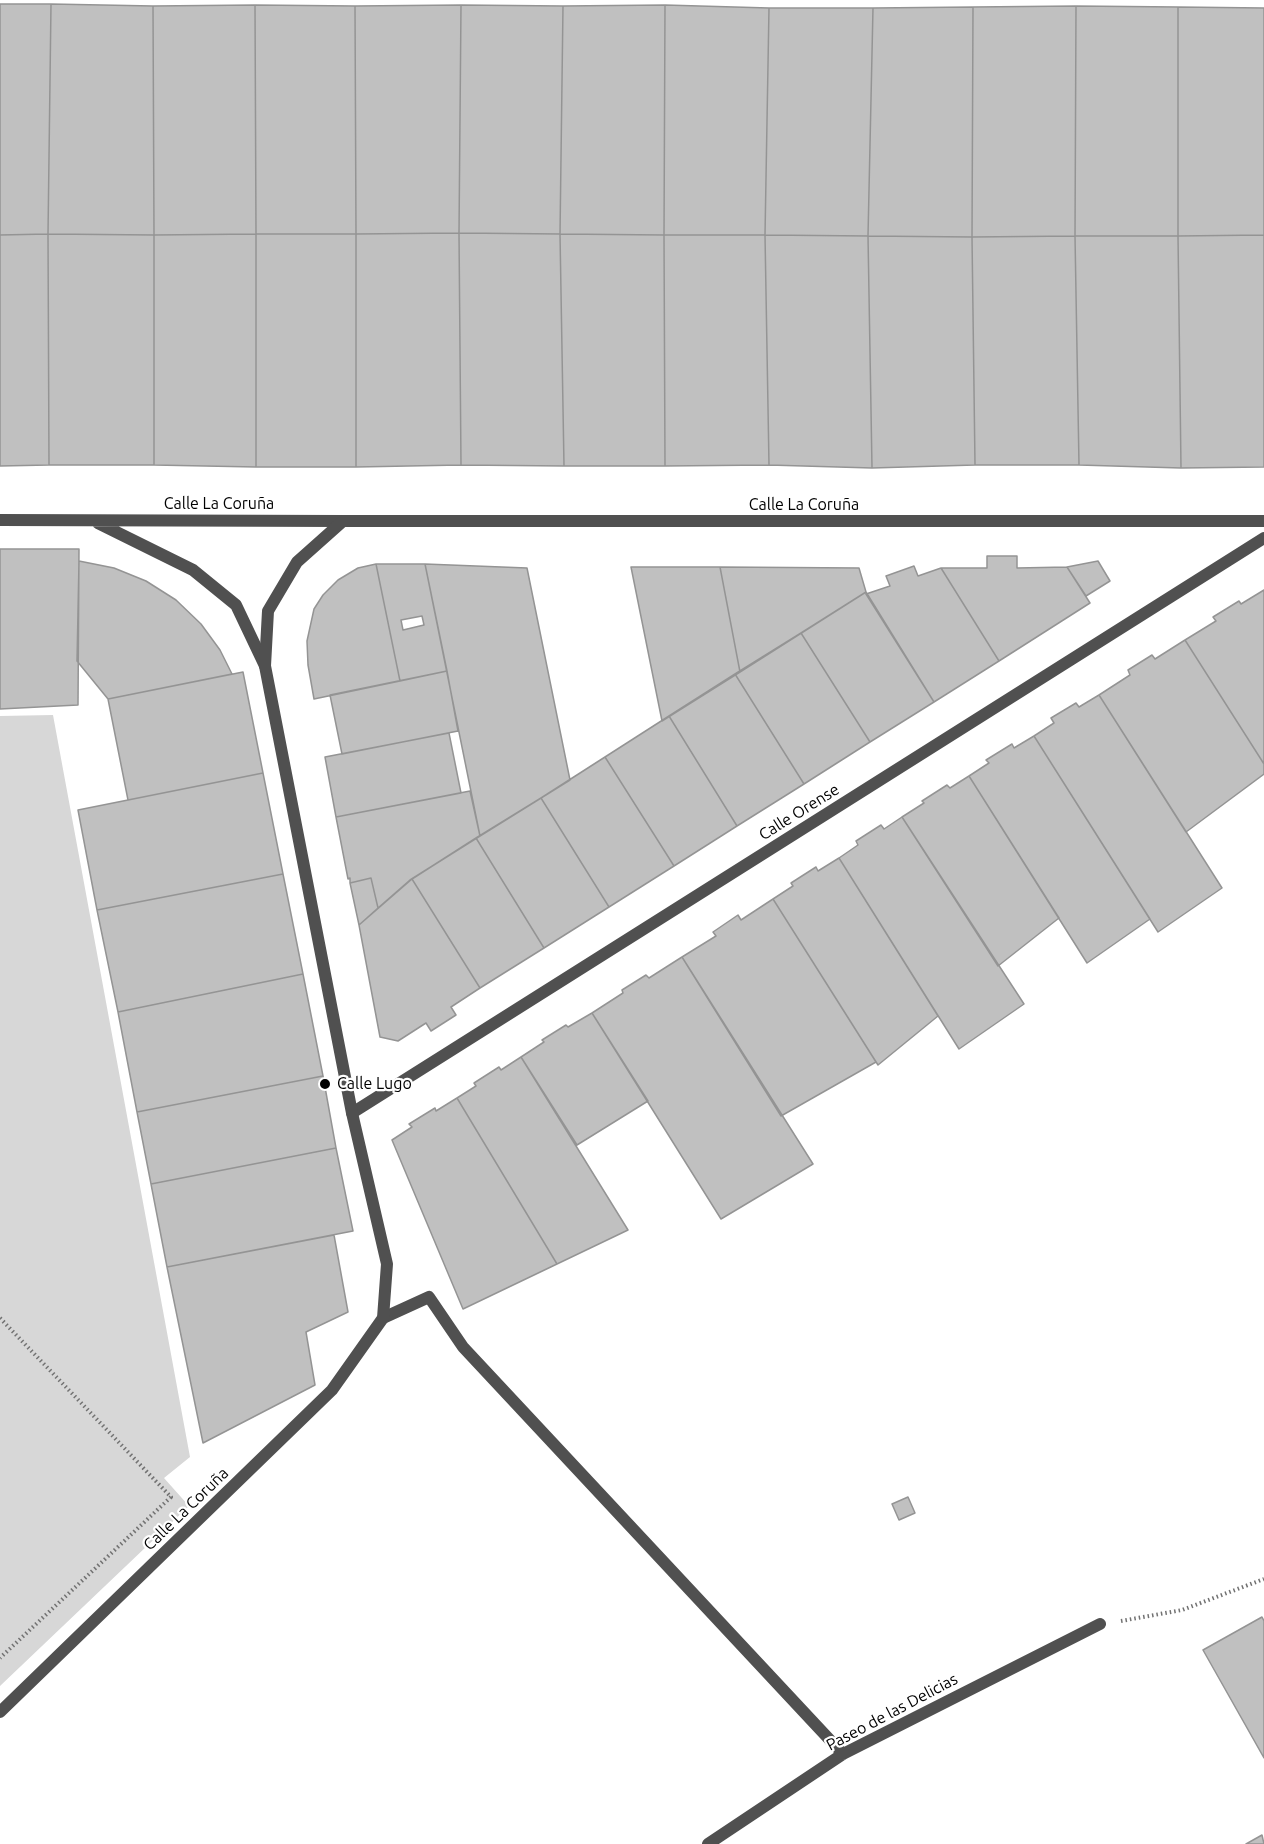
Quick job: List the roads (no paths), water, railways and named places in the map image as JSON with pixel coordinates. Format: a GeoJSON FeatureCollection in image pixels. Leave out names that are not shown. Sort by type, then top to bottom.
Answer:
{"type":"FeatureCollection","features":[{"type":"Feature","properties":{"kind":"street","name":"Calle La Coruña"},"geometry":{"type":"LineString","coordinates":[[0,520],[1264,521]]}},
{"type":"Feature","properties":{"kind":"street","name":"Calle La Coruña"},"geometry":{"type":"LineString","coordinates":[[94,521],[193,570],[236,605],[265,666]]}},
{"type":"Feature","properties":{"kind":"street"},"geometry":{"type":"LineString","coordinates":[[343,521],[297,562],[268,611],[265,666],[352,1113],[387,1264],[383,1318],[429,1297],[463,1347],[843,1755]]}},
{"type":"Feature","properties":{"kind":"street","name":"Calle Orense"},"geometry":{"type":"LineString","coordinates":[[352,1113],[1264,538]]}},
{"type":"Feature","properties":{"kind":"street","name":"Calle La Coruña"},"geometry":{"type":"LineString","coordinates":[[0,1712],[332,1390],[383,1318]]}},
{"type":"Feature","properties":{"kind":"street","name":"Paseo de las Delicias"},"geometry":{"type":"LineString","coordinates":[[708,1844],[843,1755],[1100,1624]]}},
{"type":"Feature","properties":{"kind":"place","name":"Calle Lugo"},"geometry":{"type":"Point","coordinates":[325,1084]}}]}
